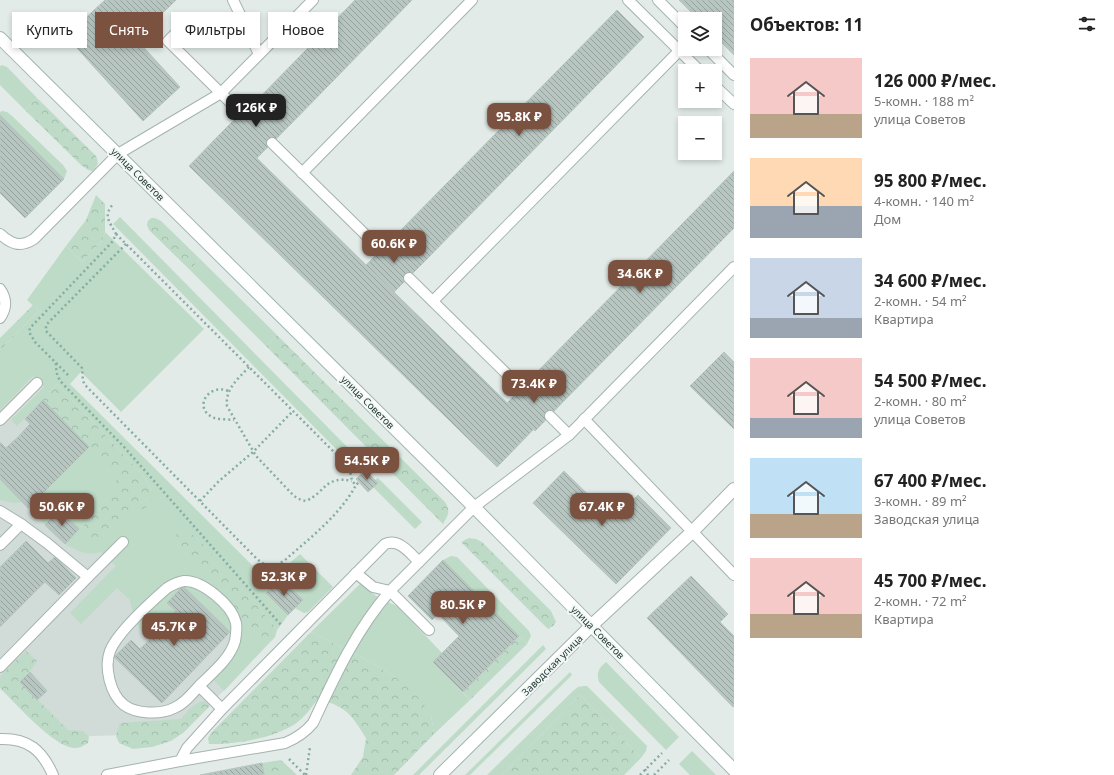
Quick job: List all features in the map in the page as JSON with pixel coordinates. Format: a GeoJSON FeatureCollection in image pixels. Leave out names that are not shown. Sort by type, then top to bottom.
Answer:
{"type":"FeatureCollection","features":[{"type":"Feature","properties":{"kind":"street","name":"улица Советов"},"geometry":{"type":"LineString","coordinates":[[0,38],[474,507],[734,770]]}},
{"type":"Feature","properties":{"kind":"street","name":"Заводская улица"},"geometry":{"type":"LineString","coordinates":[[440,775],[592,625],[692,532],[734,489]]}},
{"type":"Feature","properties":{"kind":"lane"},"geometry":{"type":"LineString","coordinates":[[233,0],[259,54]]}},
{"type":"Feature","properties":{"kind":"lane"},"geometry":{"type":"LineString","coordinates":[[0,234],[14,244],[21,245],[34,239],[118,154],[221,93],[313,0]]}},
{"type":"Feature","properties":{"kind":"lane"},"geometry":{"type":"LineString","coordinates":[[302,173],[472,0]]}},
{"type":"Feature","properties":{"kind":"lane"},"geometry":{"type":"LineString","coordinates":[[628,0],[678,50]]}},
{"type":"Feature","properties":{"kind":"lane"},"geometry":{"type":"LineString","coordinates":[[658,0],[678,20]]}},
{"type":"Feature","properties":{"kind":"lane"},"geometry":{"type":"LineString","coordinates":[[175,48],[241,113]]}},
{"type":"Feature","properties":{"kind":"lane"},"geometry":{"type":"LineString","coordinates":[[433,301],[678,52]]}},
{"type":"Feature","properties":{"kind":"lane"},"geometry":{"type":"LineString","coordinates":[[684,56],[693,64]]}},
{"type":"Feature","properties":{"kind":"lane"},"geometry":{"type":"LineString","coordinates":[[715,56],[734,75]]}},
{"type":"Feature","properties":{"kind":"lane"},"geometry":{"type":"LineString","coordinates":[[722,93],[734,104]]}},
{"type":"Feature","properties":{"kind":"lane"},"geometry":{"type":"LineString","coordinates":[[272,143],[381,250]]}},
{"type":"Feature","properties":{"kind":"lane"},"geometry":{"type":"LineString","coordinates":[[107,775],[140,772],[180,761],[284,742],[295,739],[306,732],[313,723],[356,637],[390,591],[474,507],[569,435],[734,267]]}},
{"type":"Feature","properties":{"kind":"lane"},"geometry":{"type":"LineString","coordinates":[[409,278],[521,388]]}},
{"type":"Feature","properties":{"kind":"lane"},"geometry":{"type":"LineString","coordinates":[[0,289],[5,297],[6,304],[4,312],[0,318]]}},
{"type":"Feature","properties":{"kind":"lane"},"geometry":{"type":"LineString","coordinates":[[0,420],[37,383]]}},
{"type":"Feature","properties":{"kind":"lane"},"geometry":{"type":"LineString","coordinates":[[550,416],[569,435]]}},
{"type":"Feature","properties":{"kind":"lane"},"geometry":{"type":"LineString","coordinates":[[584,419],[734,575]]}},
{"type":"Feature","properties":{"kind":"lane"},"geometry":{"type":"LineString","coordinates":[[0,511],[21,524],[64,556],[88,577]]}},
{"type":"Feature","properties":{"kind":"lane"},"geometry":{"type":"LineString","coordinates":[[0,544],[21,524]]}},
{"type":"Feature","properties":{"kind":"lane"},"geometry":{"type":"LineString","coordinates":[[0,667],[123,542]]}},
{"type":"Feature","properties":{"kind":"lane"},"geometry":{"type":"LineString","coordinates":[[180,761],[187,748],[222,709],[386,544],[391,542],[404,547],[419,562]]}},
{"type":"Feature","properties":{"kind":"lane"},"geometry":{"type":"LineString","coordinates":[[356,573],[373,587],[390,591],[429,630]]}},
{"type":"Feature","properties":{"kind":"lane"},"geometry":{"type":"LineString","coordinates":[[185,581],[195,583],[216,596],[226,605],[236,622],[235,642],[230,651],[221,663],[199,686],[181,704],[174,708],[165,711],[140,711],[131,709],[118,698],[110,679],[108,668],[108,658],[111,650],[123,631],[167,588],[175,583],[185,581]]}},
{"type":"Feature","properties":{"kind":"lane"},"geometry":{"type":"LineString","coordinates":[[199,686],[222,709]]}},
{"type":"Feature","properties":{"kind":"lane"},"geometry":{"type":"LineString","coordinates":[[0,739],[26,743],[35,748],[43,757],[53,775]]}},
{"type":"Feature","properties":{"kind":"path"},"geometry":{"type":"LineString","coordinates":[[114,203],[110,207],[108,215],[110,224],[116,234],[347,466],[350,471],[352,481],[356,485]]}},
{"type":"Feature","properties":{"kind":"path"},"geometry":{"type":"LineString","coordinates":[[68,375],[35,342],[29,332],[30,328],[109,246],[116,234]]}},
{"type":"Feature","properties":{"kind":"path"},"geometry":{"type":"LineString","coordinates":[[126,244],[49,321],[45,328],[46,331],[79,363],[83,371],[83,381],[85,385],[262,564],[268,566],[285,560],[324,525],[346,502],[359,482]]}},
{"type":"Feature","properties":{"kind":"path"},"geometry":{"type":"LineString","coordinates":[[56,363],[56,371],[63,384],[125,448],[266,610],[293,638]]}},
{"type":"Feature","properties":{"kind":"path"},"geometry":{"type":"LineString","coordinates":[[249,367],[232,385],[228,391],[226,400],[227,406],[234,420],[253,452],[260,460],[284,486],[301,500],[310,500],[337,479],[352,481]]}},
{"type":"Feature","properties":{"kind":"path"},"geometry":{"type":"LineString","coordinates":[[228,391],[218,388],[206,396],[203,406],[204,411],[212,417],[218,419],[234,420]]}},
{"type":"Feature","properties":{"kind":"path"},"geometry":{"type":"LineString","coordinates":[[200,501],[219,481],[253,452],[293,411]]}},
{"type":"Feature","properties":{"kind":"path"},"geometry":{"type":"LineString","coordinates":[[368,473],[375,466]]}},
{"type":"Feature","properties":{"kind":"path"},"geometry":{"type":"LineString","coordinates":[[640,775],[662,753]]}},
{"type":"Feature","properties":{"kind":"path"},"geometry":{"type":"LineString","coordinates":[[654,775],[669,760]]}},
{"type":"Feature","properties":{"kind":"path"},"geometry":{"type":"LineString","coordinates":[[645,769],[648,775]]}},
{"type":"Feature","properties":{"kind":"shaded area"},"geometry":{"type":"Polygon","coordinates":[[[0,338],[275,637],[183,733],[64,737],[7,681],[0,688],[0,338]]]}},
{"type":"Feature","properties":{"kind":"green space"},"geometry":{"type":"Polygon","coordinates":[[[2,65],[7,67],[37,98],[25,110],[0,85],[0,66],[2,65]]]}},
{"type":"Feature","properties":{"kind":"green space"},"geometry":{"type":"Polygon","coordinates":[[[37,98],[96,156],[98,164],[93,171],[88,170],[81,165],[25,110],[37,98]]]}},
{"type":"Feature","properties":{"kind":"green space"},"geometry":{"type":"Polygon","coordinates":[[[0,112],[7,112],[12,116],[63,165],[67,171],[64,179],[0,115],[0,112]]]}},
{"type":"Feature","properties":{"kind":"green space"},"geometry":{"type":"Polygon","coordinates":[[[96,195],[105,204],[105,232],[102,241],[82,262],[66,246],[86,220],[96,195]]]}},
{"type":"Feature","properties":{"kind":"green space"},"geometry":{"type":"Polygon","coordinates":[[[120,217],[364,464],[365,470],[361,474],[113,224],[120,217]]]}},
{"type":"Feature","properties":{"kind":"green space"},"geometry":{"type":"Polygon","coordinates":[[[151,218],[161,221],[200,259],[190,270],[149,230],[147,225],[151,218]]]}},
{"type":"Feature","properties":{"kind":"green space"},"geometry":{"type":"Polygon","coordinates":[[[105,232],[204,329],[121,412],[81,372],[70,384],[263,576],[283,569],[300,554],[333,587],[308,612],[304,613],[295,608],[303,600],[280,578],[266,593],[288,615],[277,630],[196,537],[174,540],[256,633],[269,643],[224,691],[213,679],[239,642],[183,587],[168,602],[176,611],[149,640],[140,629],[133,614],[130,600],[117,588],[81,624],[70,613],[116,566],[101,552],[86,553],[78,551],[65,544],[59,510],[45,525],[28,508],[89,447],[117,479],[111,495],[84,524],[96,539],[129,515],[147,507],[152,491],[143,475],[57,384],[17,426],[11,420],[44,387],[33,376],[0,410],[0,350],[39,311],[27,300],[66,246],[82,262],[102,241],[105,232]]]}},
{"type":"Feature","properties":{"kind":"green space"},"geometry":{"type":"Polygon","coordinates":[[[200,259],[277,335],[266,346],[190,270],[200,259]]]}},
{"type":"Feature","properties":{"kind":"green space"},"geometry":{"type":"Polygon","coordinates":[[[33,305],[39,311],[0,350],[0,338],[33,305]]]}},
{"type":"Feature","properties":{"kind":"green space"},"geometry":{"type":"Polygon","coordinates":[[[277,335],[445,502],[448,508],[448,513],[443,524],[266,346],[277,335]]]}},
{"type":"Feature","properties":{"kind":"green space"},"geometry":{"type":"Polygon","coordinates":[[[57,384],[143,475],[152,491],[152,501],[147,507],[129,515],[96,539],[90,539],[85,534],[84,524],[111,495],[117,479],[89,447],[43,400],[57,384]]]}},
{"type":"Feature","properties":{"kind":"green space"},"geometry":{"type":"Polygon","coordinates":[[[378,478],[422,522],[415,529],[373,487],[378,483],[375,480],[378,478]]]}},
{"type":"Feature","properties":{"kind":"green space"},"geometry":{"type":"Polygon","coordinates":[[[0,479],[23,502],[13,503],[0,500],[0,479]]]}},
{"type":"Feature","properties":{"kind":"green space"},"geometry":{"type":"Polygon","coordinates":[[[184,530],[196,537],[272,623],[277,630],[275,637],[269,643],[256,633],[174,540],[177,533],[184,530]]]}},
{"type":"Feature","properties":{"kind":"green space"},"geometry":{"type":"Polygon","coordinates":[[[469,538],[482,542],[551,611],[556,622],[553,626],[548,629],[461,542],[469,538]]]}},
{"type":"Feature","properties":{"kind":"green space"},"geometry":{"type":"Polygon","coordinates":[[[451,556],[457,557],[529,631],[531,636],[527,644],[443,560],[451,556]]]}},
{"type":"Feature","properties":{"kind":"green space"},"geometry":{"type":"Polygon","coordinates":[[[360,584],[379,598],[397,606],[442,653],[433,662],[470,700],[434,734],[431,715],[394,676],[365,659],[311,632],[360,584]]]}},
{"type":"Feature","properties":{"kind":"green space"},"geometry":{"type":"Polygon","coordinates":[[[311,632],[365,659],[394,676],[421,700],[431,715],[434,734],[394,775],[351,775],[363,757],[366,738],[347,712],[336,705],[318,699],[298,722],[286,729],[254,740],[209,744],[208,738],[211,733],[311,632]]]}},
{"type":"Feature","properties":{"kind":"green space"},"geometry":{"type":"Polygon","coordinates":[[[519,636],[527,644],[470,700],[463,692],[519,636]]]}},
{"type":"Feature","properties":{"kind":"green space"},"geometry":{"type":"Polygon","coordinates":[[[543,645],[546,649],[419,775],[413,775],[543,645]]]}},
{"type":"Feature","properties":{"kind":"green space"},"geometry":{"type":"Polygon","coordinates":[[[26,651],[37,661],[30,672],[20,682],[68,730],[83,731],[89,737],[88,743],[74,748],[66,746],[56,740],[35,723],[0,688],[1,675],[26,651]]]}},
{"type":"Feature","properties":{"kind":"green space"},"geometry":{"type":"Polygon","coordinates":[[[606,662],[679,737],[666,750],[599,682],[599,670],[606,662]]]}},
{"type":"Feature","properties":{"kind":"green space"},"geometry":{"type":"Polygon","coordinates":[[[570,672],[572,675],[470,775],[465,775],[570,672]]]}},
{"type":"Feature","properties":{"kind":"green space"},"geometry":{"type":"Polygon","coordinates":[[[587,686],[647,746],[646,751],[641,758],[580,695],[502,775],[487,775],[573,691],[578,687],[587,686]]]}},
{"type":"Feature","properties":{"kind":"green space"},"geometry":{"type":"Polygon","coordinates":[[[580,695],[641,758],[624,775],[502,775],[580,695]]]}},
{"type":"Feature","properties":{"kind":"green space"},"geometry":{"type":"Polygon","coordinates":[[[204,701],[210,706],[183,733],[171,741],[152,747],[133,749],[119,743],[116,736],[120,723],[181,719],[194,705],[204,701]]]}},
{"type":"Feature","properties":{"kind":"green space"},"geometry":{"type":"Polygon","coordinates":[[[692,751],[716,775],[690,775],[679,764],[692,751]]]}},
{"type":"Feature","properties":{"kind":"green space"},"geometry":{"type":"Polygon","coordinates":[[[281,760],[297,775],[264,775],[262,763],[281,760]]]}},
{"type":"Feature","properties":{"kind":"building"},"geometry":{"type":"Polygon","coordinates":[[[105,0],[176,0],[163,13],[95,12],[95,48],[144,48],[180,87],[143,121],[77,48],[87,48],[87,17],[105,0]]]}},
{"type":"Feature","properties":{"kind":"building"},"geometry":{"type":"Polygon","coordinates":[[[355,0],[412,0],[286,129],[257,100],[308,48],[338,48],[338,17],[355,0]]]}},
{"type":"Feature","properties":{"kind":"building"},"geometry":{"type":"Polygon","coordinates":[[[679,0],[734,0],[734,55],[722,43],[722,12],[691,12],[679,0]]]}},
{"type":"Feature","properties":{"kind":"building"},"geometry":{"type":"Polygon","coordinates":[[[617,10],[644,37],[422,264],[394,237],[617,10]]]}},
{"type":"Feature","properties":{"kind":"building"},"geometry":{"type":"Polygon","coordinates":[[[255,99],[286,129],[257,158],[226,128],[255,99]]]}},
{"type":"Feature","properties":{"kind":"building"},"geometry":{"type":"Polygon","coordinates":[[[0,115],[64,179],[25,218],[0,193],[0,115]]]}},
{"type":"Feature","properties":{"kind":"building"},"geometry":{"type":"Polygon","coordinates":[[[226,128],[534,429],[497,467],[189,166],[226,128]]]}},
{"type":"Feature","properties":{"kind":"building"},"geometry":{"type":"Polygon","coordinates":[[[734,171],[734,228],[561,404],[533,376],[734,171]]]}},
{"type":"Feature","properties":{"kind":"building"},"geometry":{"type":"Polygon","coordinates":[[[394,237],[422,264],[394,292],[366,265],[394,237]]]}},
{"type":"Feature","properties":{"kind":"building"},"geometry":{"type":"Polygon","coordinates":[[[724,352],[734,362],[734,429],[690,386],[724,352]]]}},
{"type":"Feature","properties":{"kind":"building"},"geometry":{"type":"Polygon","coordinates":[[[533,376],[561,404],[535,431],[507,403],[533,376]]]}},
{"type":"Feature","properties":{"kind":"building"},"geometry":{"type":"Polygon","coordinates":[[[43,400],[89,447],[28,508],[0,479],[0,443],[6,448],[18,437],[30,424],[25,419],[43,400]]]}},
{"type":"Feature","properties":{"kind":"building"},"geometry":{"type":"Polygon","coordinates":[[[365,470],[378,483],[368,492],[356,479],[365,470]]]}},
{"type":"Feature","properties":{"kind":"building"},"geometry":{"type":"Polygon","coordinates":[[[564,471],[614,520],[638,495],[671,528],[616,584],[533,503],[564,471]]]}},
{"type":"Feature","properties":{"kind":"building"},"geometry":{"type":"Polygon","coordinates":[[[59,510],[79,529],[65,544],[45,525],[59,510]]]}},
{"type":"Feature","properties":{"kind":"building"},"geometry":{"type":"Polygon","coordinates":[[[26,541],[48,563],[55,557],[76,578],[59,595],[45,582],[0,627],[0,567],[26,541]]]}},
{"type":"Feature","properties":{"kind":"building"},"geometry":{"type":"Polygon","coordinates":[[[443,560],[519,636],[463,692],[433,662],[459,636],[438,614],[432,620],[408,596],[443,560]]]}},
{"type":"Feature","properties":{"kind":"building"},"geometry":{"type":"Polygon","coordinates":[[[691,576],[728,614],[720,622],[734,636],[733,707],[647,618],[691,576]]]}},
{"type":"Feature","properties":{"kind":"building"},"geometry":{"type":"Polygon","coordinates":[[[280,578],[303,600],[288,615],[266,593],[280,578]]]}},
{"type":"Feature","properties":{"kind":"building"},"geometry":{"type":"Polygon","coordinates":[[[183,586],[230,632],[162,703],[114,657],[131,640],[140,649],[149,640],[176,611],[167,603],[183,586]]]}},
{"type":"Feature","properties":{"kind":"building"},"geometry":{"type":"Polygon","coordinates":[[[30,672],[47,691],[37,700],[20,682],[30,672]]]}},
{"type":"Feature","properties":{"kind":"building"},"geometry":{"type":"Polygon","coordinates":[[[262,763],[264,775],[200,775],[262,763]]]}}]}
